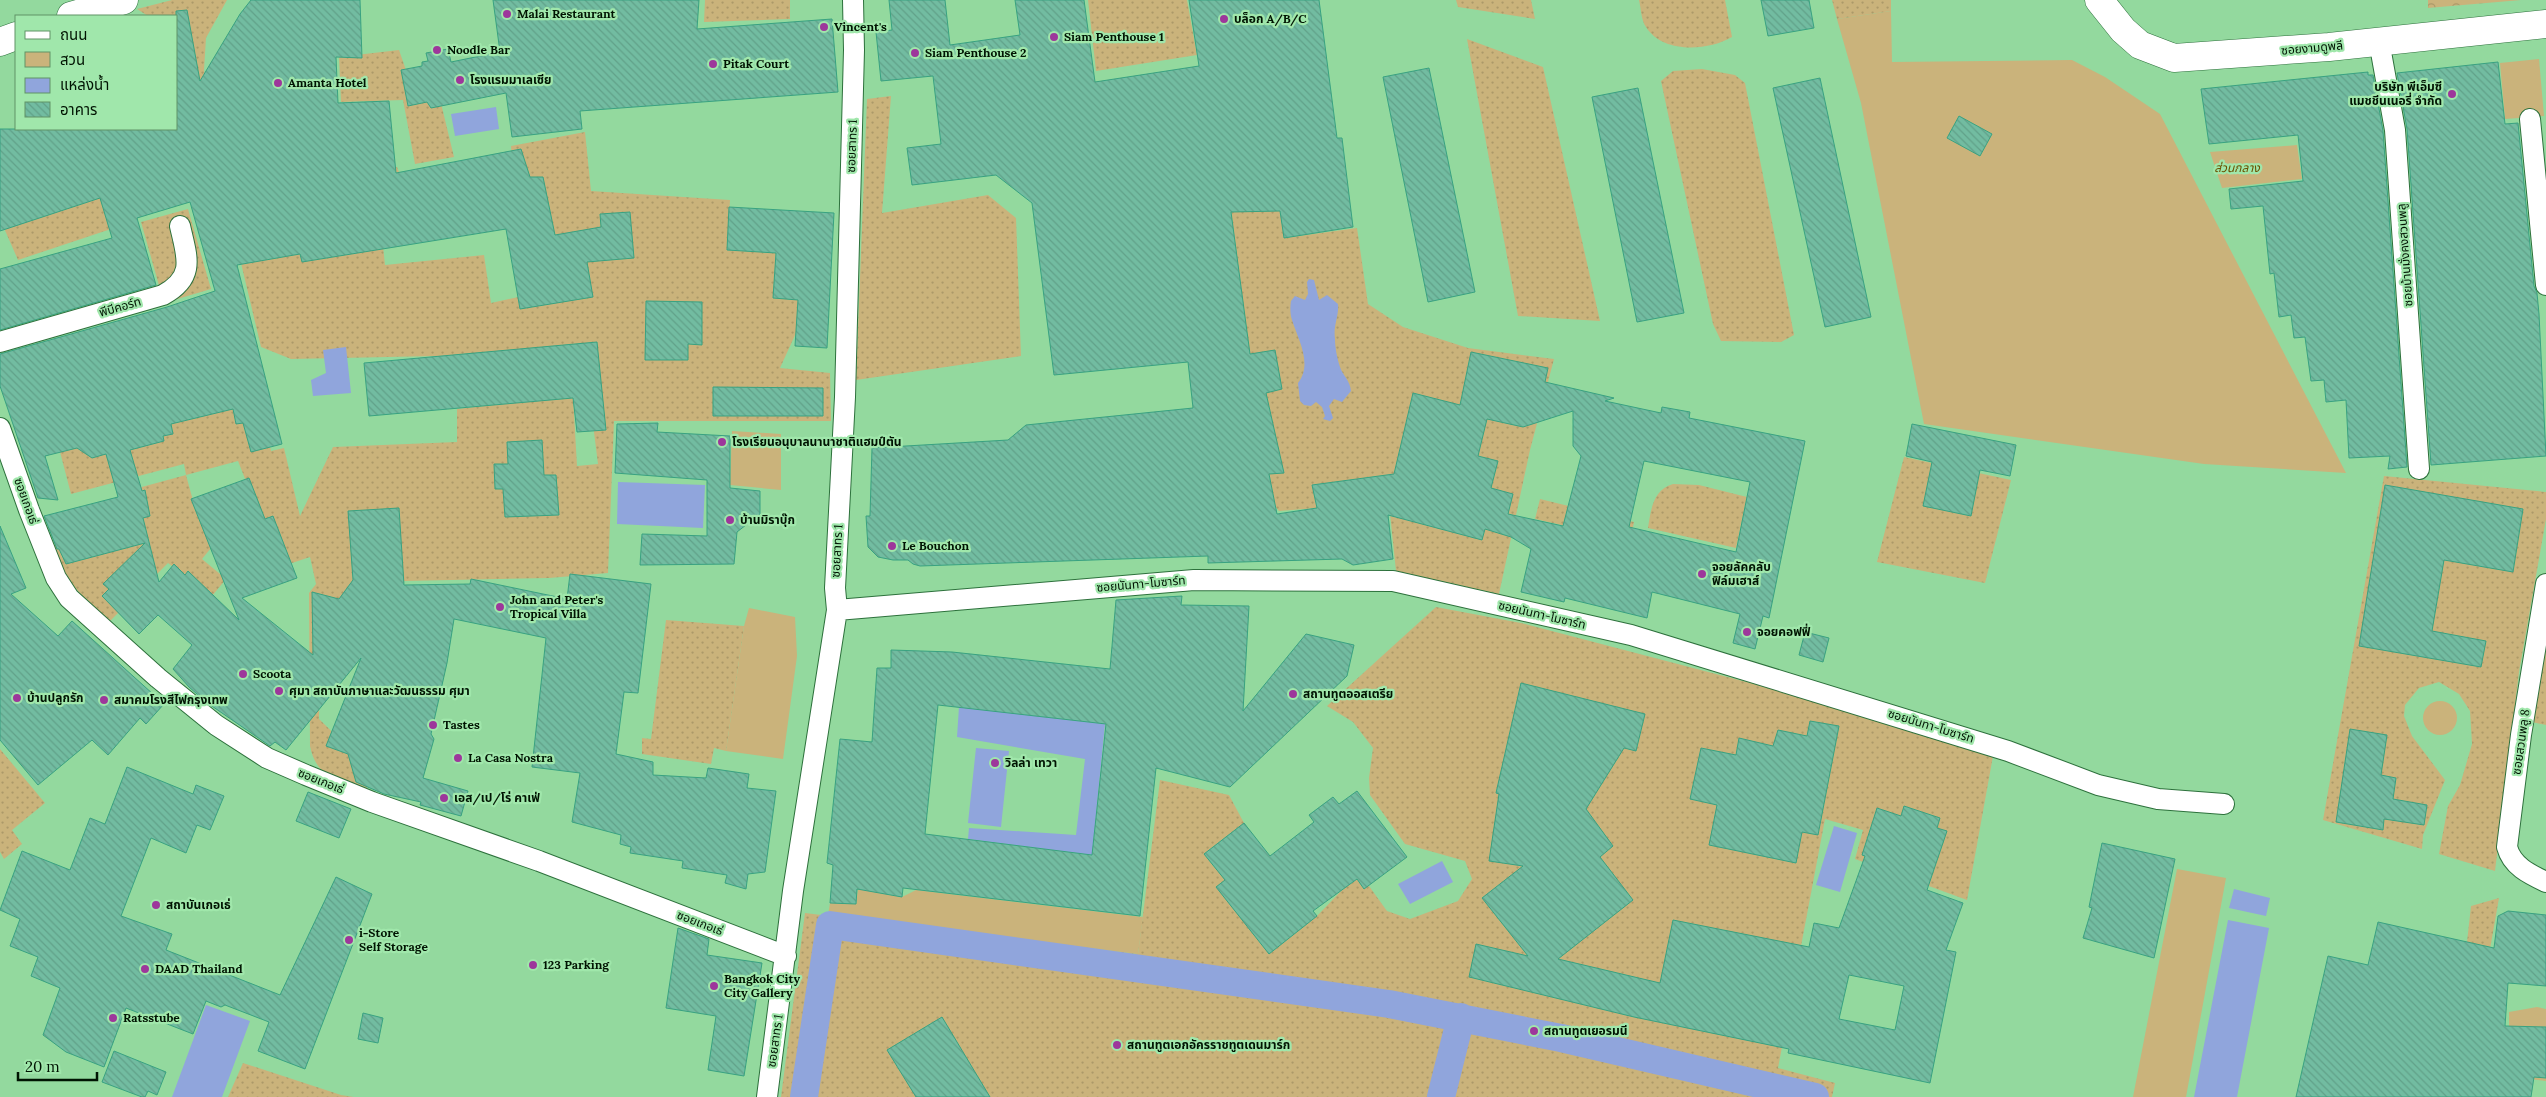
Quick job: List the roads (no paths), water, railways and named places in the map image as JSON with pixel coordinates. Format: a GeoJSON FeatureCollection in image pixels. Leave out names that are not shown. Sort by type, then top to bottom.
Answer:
{"type":"FeatureCollection","features":[{"type":"Feature","properties":{"kind":"street"},"geometry":{"type":"LineString","coordinates":[[74,15],[124,0]]}},
{"type":"Feature","properties":{"kind":"street","name":"ซอยสาทร 1"},"geometry":{"type":"LineString","coordinates":[[767,1097],[786,956],[792,891],[837,610],[835,588],[844,404],[853,103],[853,0]]}},
{"type":"Feature","properties":{"kind":"street","name":"ซอยงามดูพลี"},"geometry":{"type":"LineString","coordinates":[[2099,0],[2123,30],[2140,44],[2174,58],[2379,41],[2546,24]]}},
{"type":"Feature","properties":{"kind":"street"},"geometry":{"type":"LineString","coordinates":[[0,42],[15,36]]}},
{"type":"Feature","properties":{"kind":"street","name":"ซอยบ้านมั่งคงสวนพลู"},"geometry":{"type":"LineString","coordinates":[[2379,41],[2396,140],[2419,469]]}},
{"type":"Feature","properties":{"kind":"street"},"geometry":{"type":"LineString","coordinates":[[2530,119],[2546,286]]}},
{"type":"Feature","properties":{"kind":"street","name":"พีบีคอร์ท"},"geometry":{"type":"LineString","coordinates":[[0,342],[163,295],[176,288],[186,272],[188,259],[180,226]]}},
{"type":"Feature","properties":{"kind":"street","name":"ซอยเกอเธ่"},"geometry":{"type":"LineString","coordinates":[[0,428],[32,519],[56,578],[69,598],[186,702],[216,725],[267,758],[331,785],[539,861],[786,956]]}},
{"type":"Feature","properties":{"kind":"street","name":"ซอยนันทา-โมซาร์ท"},"geometry":{"type":"LineString","coordinates":[[837,610],[1194,580],[1393,581],[1631,635],[2008,751],[2098,785],[2158,798],[2224,804]]}},
{"type":"Feature","properties":{"kind":"street","name":"ซอยสวนพลู 8"},"geometry":{"type":"LineString","coordinates":[[2546,584],[2521,735],[2507,846],[2509,856],[2515,864],[2546,882]]}},
{"type":"Feature","properties":{"kind":"water"},"geometry":{"type":"Polygon","coordinates":[[[496,107],[499,129],[455,136],[451,114],[496,107]]]}},
{"type":"Feature","properties":{"kind":"water"},"geometry":{"type":"Polygon","coordinates":[[[1309,279],[1314,280],[1319,300],[1327,295],[1338,304],[1335,329],[1336,349],[1340,367],[1351,391],[1342,402],[1334,399],[1329,406],[1333,418],[1330,421],[1323,419],[1325,416],[1322,407],[1316,402],[1311,406],[1304,405],[1300,401],[1298,383],[1302,376],[1304,360],[1291,318],[1290,306],[1295,296],[1305,300],[1308,294],[1307,282],[1309,279]]]}},
{"type":"Feature","properties":{"kind":"water"},"geometry":{"type":"Polygon","coordinates":[[[346,347],[351,393],[313,396],[311,380],[326,373],[323,350],[346,347]]]}},
{"type":"Feature","properties":{"kind":"water"},"geometry":{"type":"Polygon","coordinates":[[[618,482],[705,485],[703,528],[617,524],[618,482]]]}},
{"type":"Feature","properties":{"kind":"water"},"geometry":{"type":"Polygon","coordinates":[[[959,707],[1105,724],[1092,855],[968,839],[969,828],[1076,835],[1085,759],[957,737],[959,707]]]}},
{"type":"Feature","properties":{"kind":"water"},"geometry":{"type":"Polygon","coordinates":[[[976,748],[1009,751],[1001,827],[968,823],[976,748]]]}},
{"type":"Feature","properties":{"kind":"water"},"geometry":{"type":"Polygon","coordinates":[[[1834,826],[1857,833],[1840,892],[1816,885],[1834,826]]]}},
{"type":"Feature","properties":{"kind":"water"},"geometry":{"type":"Polygon","coordinates":[[[1442,861],[1453,882],[1410,904],[1398,884],[1442,861]]]}},
{"type":"Feature","properties":{"kind":"water"},"geometry":{"type":"Polygon","coordinates":[[[2234,889],[2270,898],[2266,916],[2229,908],[2234,889]]]}},
{"type":"Feature","properties":{"kind":"water"},"geometry":{"type":"Polygon","coordinates":[[[2228,920],[2269,928],[2237,1097],[2194,1097],[2228,920]]]}},
{"type":"Feature","properties":{"kind":"water"},"geometry":{"type":"Polygon","coordinates":[[[206,1005],[250,1021],[222,1097],[172,1097],[206,1005]]]}},
{"type":"Feature","properties":{"kind":"waterway"},"geometry":{"type":"LineString","coordinates":[[804,1097],[830,925],[1389,1004],[1561,1038],[1815,1097]]}},
{"type":"Feature","properties":{"kind":"waterway"},"geometry":{"type":"LineString","coordinates":[[1441,1097],[1461,1017]]}},
{"type":"Feature","properties":{"kind":"place","name":"Malai Restaurant"},"geometry":{"type":"Point","coordinates":[507,14]}},
{"type":"Feature","properties":{"kind":"place","name":"บล็อก A/B/C"},"geometry":{"type":"Point","coordinates":[1224,19]}},
{"type":"Feature","properties":{"kind":"place","name":"Vincent's"},"geometry":{"type":"Point","coordinates":[824,27]}},
{"type":"Feature","properties":{"kind":"place","name":"Siam Penthouse 1"},"geometry":{"type":"Point","coordinates":[1054,37]}},
{"type":"Feature","properties":{"kind":"place","name":"Noodle Bar"},"geometry":{"type":"Point","coordinates":[437,50]}},
{"type":"Feature","properties":{"kind":"place","name":"Siam Penthouse 2"},"geometry":{"type":"Point","coordinates":[915,53]}},
{"type":"Feature","properties":{"kind":"place","name":"Pitak Court"},"geometry":{"type":"Point","coordinates":[713,64]}},
{"type":"Feature","properties":{"kind":"place","name":"โรงแรมมาเลเซีย"},"geometry":{"type":"Point","coordinates":[460,80]}},
{"type":"Feature","properties":{"kind":"place","name":"Amanta Hotel"},"geometry":{"type":"Point","coordinates":[278,83]}},
{"type":"Feature","properties":{"kind":"place","name":"บริษัท พีเอ็มซี แมชชีนเนอรี่ จำกัด"},"geometry":{"type":"Point","coordinates":[2452,94]}},
{"type":"Feature","properties":{"kind":"place","name":"โรงเรียนอนุบาลนานาชาติแฮมป์ตัน"},"geometry":{"type":"Point","coordinates":[722,442]}},
{"type":"Feature","properties":{"kind":"place","name":"บ้านมิราบุ๊ก"},"geometry":{"type":"Point","coordinates":[730,520]}},
{"type":"Feature","properties":{"kind":"place","name":"Le Bouchon"},"geometry":{"type":"Point","coordinates":[892,546]}},
{"type":"Feature","properties":{"kind":"place","name":"จอยลัคคลับ ฟิล์มเฮาส์"},"geometry":{"type":"Point","coordinates":[1702,574]}},
{"type":"Feature","properties":{"kind":"place","name":"John and Peter's Tropical Villa"},"geometry":{"type":"Point","coordinates":[500,607]}},
{"type":"Feature","properties":{"kind":"place","name":"จอยคอฟฟี่"},"geometry":{"type":"Point","coordinates":[1747,632]}},
{"type":"Feature","properties":{"kind":"place","name":"Scoota"},"geometry":{"type":"Point","coordinates":[243,674]}},
{"type":"Feature","properties":{"kind":"place","name":"ศุมา สถาบันภาษาและวัฒนธรรม ศุมา"},"geometry":{"type":"Point","coordinates":[279,691]}},
{"type":"Feature","properties":{"kind":"place","name":"สถานทูตออสเตรีย"},"geometry":{"type":"Point","coordinates":[1293,694]}},
{"type":"Feature","properties":{"kind":"place","name":"บ้านปลูกรัก"},"geometry":{"type":"Point","coordinates":[17,698]}},
{"type":"Feature","properties":{"kind":"place","name":"สมาคมโรงสีไฟกรุงเทพ"},"geometry":{"type":"Point","coordinates":[104,700]}},
{"type":"Feature","properties":{"kind":"place","name":"Tastes"},"geometry":{"type":"Point","coordinates":[433,725]}},
{"type":"Feature","properties":{"kind":"place","name":"La Casa Nostra"},"geometry":{"type":"Point","coordinates":[458,758]}},
{"type":"Feature","properties":{"kind":"place","name":"วิลล่า เทวา"},"geometry":{"type":"Point","coordinates":[995,763]}},
{"type":"Feature","properties":{"kind":"place","name":"เอส/เป/โร่ คาเฟ่"},"geometry":{"type":"Point","coordinates":[444,798]}},
{"type":"Feature","properties":{"kind":"place","name":"สถาบันเกอเธ่"},"geometry":{"type":"Point","coordinates":[156,905]}},
{"type":"Feature","properties":{"kind":"place","name":"i-Store Self Storage"},"geometry":{"type":"Point","coordinates":[349,940]}},
{"type":"Feature","properties":{"kind":"place","name":"123 Parking"},"geometry":{"type":"Point","coordinates":[533,965]}},
{"type":"Feature","properties":{"kind":"place","name":"DAAD Thailand"},"geometry":{"type":"Point","coordinates":[145,969]}},
{"type":"Feature","properties":{"kind":"place","name":"Bangkok City City Gallery"},"geometry":{"type":"Point","coordinates":[714,986]}},
{"type":"Feature","properties":{"kind":"place","name":"Ratsstube"},"geometry":{"type":"Point","coordinates":[113,1018]}},
{"type":"Feature","properties":{"kind":"place","name":"สถานทูตเยอรมนี"},"geometry":{"type":"Point","coordinates":[1534,1031]}},
{"type":"Feature","properties":{"kind":"place","name":"สถานทูตเอกอัครราชทูตเดนมาร์ก"},"geometry":{"type":"Point","coordinates":[1117,1045]}},
{"type":"Feature","properties":{"kind":"park label","name":"ส่วนกลาง"},"geometry":{"type":"Point","coordinates":[2237,168]}}]}
